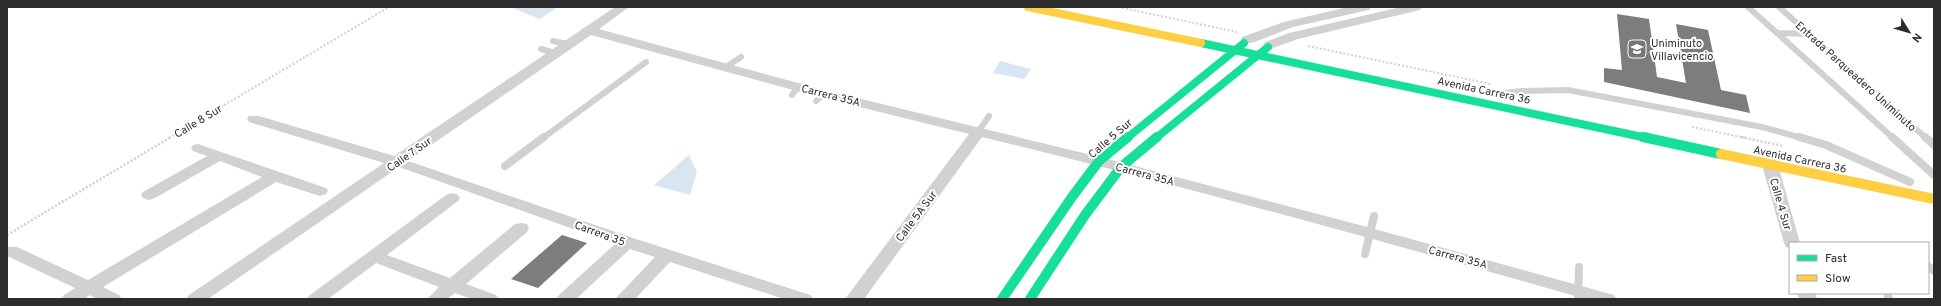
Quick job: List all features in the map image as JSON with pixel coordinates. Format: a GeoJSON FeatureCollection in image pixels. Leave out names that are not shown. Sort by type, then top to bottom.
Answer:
{"type":"FeatureCollection","features":[{"type":"Feature","properties":{"kind":"main road","name":"Avenida Carrera 36"},"geometry":{"type":"LineString","coordinates":[[1028,7],[1260,54],[1770,165],[1934,199]]}},
{"type":"Feature","properties":{"kind":"main road","name":"Calle 5 Sur"},"geometry":{"type":"LineString","coordinates":[[1002,299],[1072,197],[1099,161],[1236,49],[1244,39]]}},
{"type":"Feature","properties":{"kind":"main road"},"geometry":{"type":"LineString","coordinates":[[1244,39],[1286,48]]}},
{"type":"Feature","properties":{"kind":"main road"},"geometry":{"type":"LineString","coordinates":[[1030,299],[1085,216],[1121,167],[1270,45]]}},
{"type":"Feature","properties":{"kind":"main road","name":"Avenida Carrera 36"},"geometry":{"type":"LineString","coordinates":[[1493,93],[1528,100]]}},
{"type":"Feature","properties":{"kind":"main road"},"geometry":{"type":"LineString","coordinates":[[1865,173],[1922,184]]}},
{"type":"Feature","properties":{"kind":"street","name":"Calle 7 Sur"},"geometry":{"type":"LineString","coordinates":[[202,298],[398,162],[554,47],[588,30],[623,7]]}},
{"type":"Feature","properties":{"kind":"street"},"geometry":{"type":"LineString","coordinates":[[1244,39],[1277,28],[1364,7]]}},
{"type":"Feature","properties":{"kind":"street"},"geometry":{"type":"LineString","coordinates":[[1270,45],[1294,36],[1416,7]]}},
{"type":"Feature","properties":{"kind":"street","name":"Carrera 35A"},"geometry":{"type":"LineString","coordinates":[[588,30],[726,67],[795,91],[1099,161],[1370,233],[1578,295],[1608,299]]}},
{"type":"Feature","properties":{"kind":"street","name":"Carrera 35"},"geometry":{"type":"LineString","coordinates":[[254,119],[398,162],[627,242],[804,299]]}},
{"type":"Feature","properties":{"kind":"street","name":"Calle 5A Sur"},"geometry":{"type":"LineString","coordinates":[[854,299],[978,132]]}},
{"type":"Feature","properties":{"kind":"street"},"geometry":{"type":"LineString","coordinates":[[198,148],[274,176],[320,190]]}},
{"type":"Feature","properties":{"kind":"street"},"geometry":{"type":"LineString","coordinates":[[149,195],[219,156]]}},
{"type":"Feature","properties":{"kind":"street","name":"Calle 4 Sur"},"geometry":{"type":"LineString","coordinates":[[1770,165],[1792,242]]}},
{"type":"Feature","properties":{"kind":"street"},"geometry":{"type":"LineString","coordinates":[[70,299],[274,176]]}},
{"type":"Feature","properties":{"kind":"street"},"geometry":{"type":"LineString","coordinates":[[316,299],[452,198]]}},
{"type":"Feature","properties":{"kind":"street"},"geometry":{"type":"LineString","coordinates":[[436,299],[521,228]]}},
{"type":"Feature","properties":{"kind":"street"},"geometry":{"type":"LineString","coordinates":[[565,299],[627,242]]}},
{"type":"Feature","properties":{"kind":"street"},"geometry":{"type":"LineString","coordinates":[[9,243],[89,288],[113,299]]}},
{"type":"Feature","properties":{"kind":"street"},"geometry":{"type":"LineString","coordinates":[[624,299],[668,255]]}},
{"type":"Feature","properties":{"kind":"street"},"geometry":{"type":"LineString","coordinates":[[373,256],[490,299]]}},
{"type":"Feature","properties":{"kind":"lane"},"geometry":{"type":"LineString","coordinates":[[1748,7],[1934,175]]}},
{"type":"Feature","properties":{"kind":"lane","name":"Entrada Parqueadero Uniminuto"},"geometry":{"type":"LineString","coordinates":[[1779,7],[1934,144]]}},
{"type":"Feature","properties":{"kind":"lane"},"geometry":{"type":"LineString","coordinates":[[1777,33],[1809,34]]}},
{"type":"Feature","properties":{"kind":"lane"},"geometry":{"type":"LineString","coordinates":[[726,67],[741,57]]}},
{"type":"Feature","properties":{"kind":"lane"},"geometry":{"type":"LineString","coordinates":[[505,166],[646,62]]}},
{"type":"Feature","properties":{"kind":"lane"},"geometry":{"type":"LineString","coordinates":[[1493,93],[1568,90],[1762,128],[1826,145],[1910,182]]}},
{"type":"Feature","properties":{"kind":"lane"},"geometry":{"type":"LineString","coordinates":[[978,132],[989,116]]}},
{"type":"Feature","properties":{"kind":"lane"},"geometry":{"type":"LineString","coordinates":[[1365,254],[1374,216]]}},
{"type":"Feature","properties":{"kind":"lane"},"geometry":{"type":"LineString","coordinates":[[1578,295],[1579,267]]}},
{"type":"Feature","properties":{"kind":"path","name":"Calle 8 Sur"},"geometry":{"type":"LineString","coordinates":[[9,243],[389,7]]}},
{"type":"Feature","properties":{"kind":"shaded area"},"geometry":{"type":"Polygon","coordinates":[[[510,7],[558,7],[540,19],[510,7]]]}},
{"type":"Feature","properties":{"kind":"shaded area"},"geometry":{"type":"Polygon","coordinates":[[[1000,61],[1031,69],[1024,79],[993,73],[1000,61]]]}},
{"type":"Feature","properties":{"kind":"shaded area"},"geometry":{"type":"Polygon","coordinates":[[[689,155],[697,172],[690,195],[654,185],[689,155]]]}},
{"type":"Feature","properties":{"kind":"building"},"geometry":{"type":"Polygon","coordinates":[[[1617,14],[1649,19],[1657,77],[1686,83],[1676,24],[1708,30],[1721,90],[1746,95],[1750,113],[1604,82],[1604,68],[1622,70],[1617,14]]]}},
{"type":"Feature","properties":{"kind":"building"},"geometry":{"type":"Polygon","coordinates":[[[562,235],[587,243],[538,288],[511,279],[562,235]]]}},
{"type":"Feature","properties":{"kind":"traffic: fast"},"geometry":{"type":"LineString","coordinates":[[1201,43],[1721,154]]}},
{"type":"Feature","properties":{"kind":"traffic: fast"},"geometry":{"type":"LineString","coordinates":[[1002,299],[1072,197],[1099,161],[1244,43]]}},
{"type":"Feature","properties":{"kind":"traffic: fast"},"geometry":{"type":"LineString","coordinates":[[1030,299],[1085,215],[1121,167],[1268,47]]}},
{"type":"Feature","properties":{"kind":"traffic: slow"},"geometry":{"type":"LineString","coordinates":[[1028,7],[1201,43]]}},
{"type":"Feature","properties":{"kind":"traffic: slow"},"geometry":{"type":"LineString","coordinates":[[1721,154],[1934,199]]}},
{"type":"Feature","properties":{"kind":"place","name":"Uniminuto Villavicencio"},"geometry":{"type":"Point","coordinates":[1637,49]}}]}
